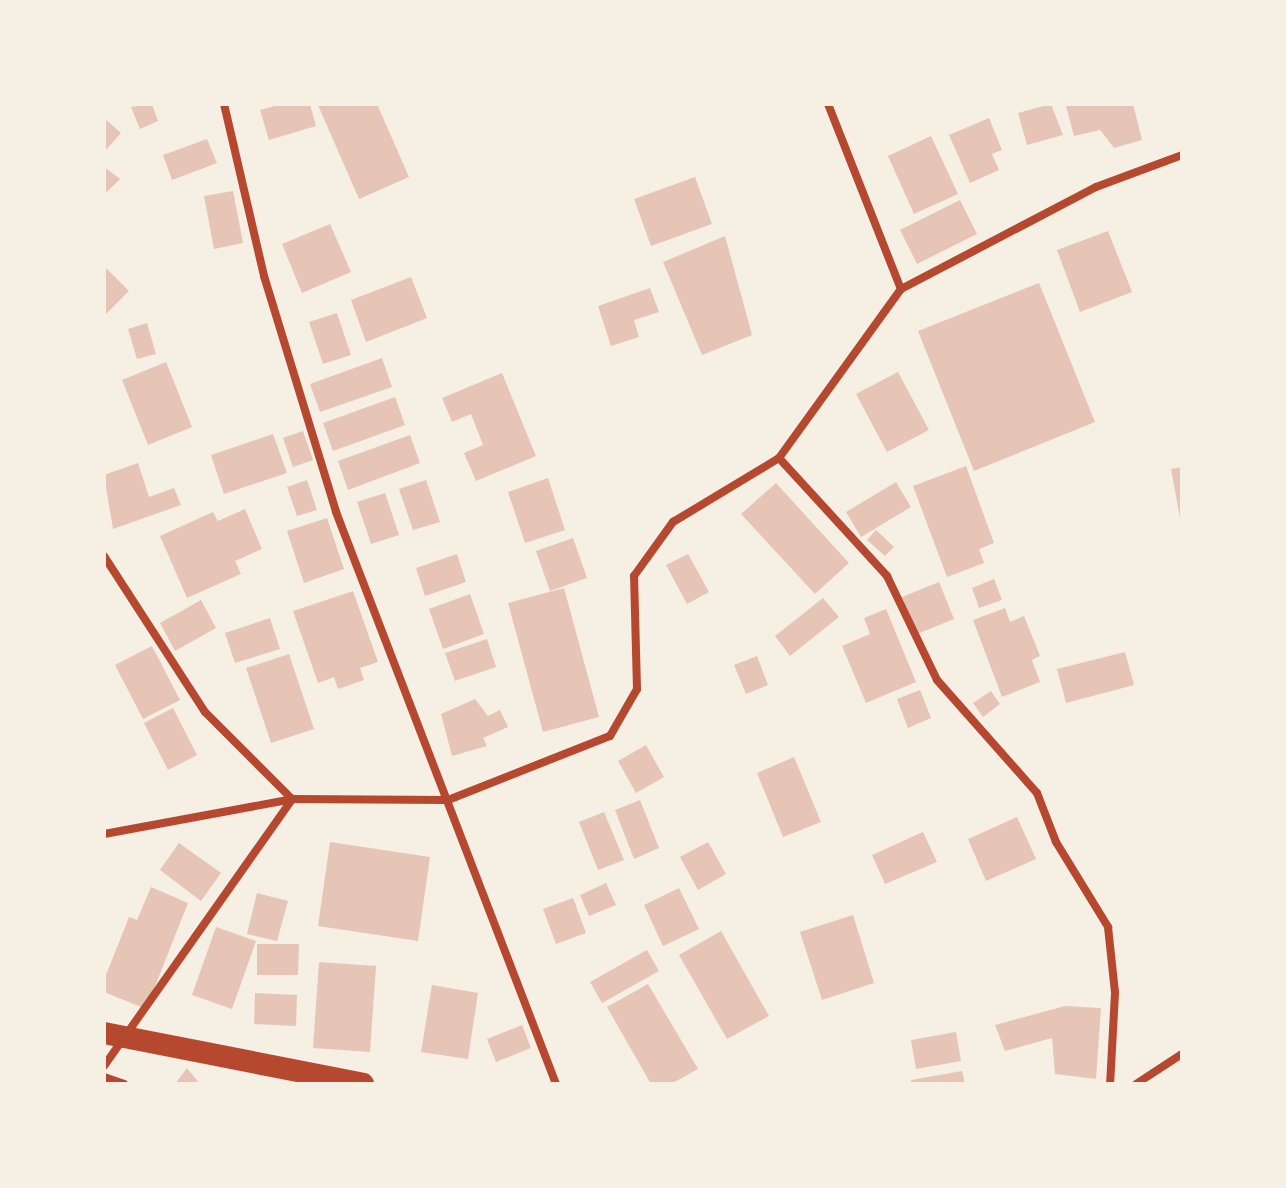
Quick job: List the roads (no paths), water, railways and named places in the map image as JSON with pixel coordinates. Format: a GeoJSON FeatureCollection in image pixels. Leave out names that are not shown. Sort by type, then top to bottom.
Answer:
{"type":"FeatureCollection","features":[{"type":"Feature","properties":{"kind":"highway"},"geometry":{"type":"LineString","coordinates":[[104,1033],[363,1084]]}},
{"type":"Feature","properties":{"kind":"street"},"geometry":{"type":"LineString","coordinates":[[224,104],[264,276],[336,512],[556,1084]]}},
{"type":"Feature","properties":{"kind":"street"},"geometry":{"type":"LineString","coordinates":[[828,104],[901,289]]}},
{"type":"Feature","properties":{"kind":"street"},"geometry":{"type":"LineString","coordinates":[[104,834],[292,799],[448,800],[610,736],[637,689],[634,576],[673,522],[779,458],[901,289],[1096,187],[1182,155]]}},
{"type":"Feature","properties":{"kind":"street"},"geometry":{"type":"LineString","coordinates":[[779,458],[887,576],[937,680],[1037,793],[1056,842],[1108,927],[1115,993],[1110,1084]]}},
{"type":"Feature","properties":{"kind":"street"},"geometry":{"type":"LineString","coordinates":[[104,556],[205,712],[292,799]]}},
{"type":"Feature","properties":{"kind":"street"},"geometry":{"type":"LineString","coordinates":[[104,1066],[128,1037],[292,799]]}},
{"type":"Feature","properties":{"kind":"street"},"geometry":{"type":"LineString","coordinates":[[1136,1084],[1182,1054]]}},
{"type":"Feature","properties":{"kind":"street"},"geometry":{"type":"LineString","coordinates":[[104,1077],[124,1084]]}}]}
